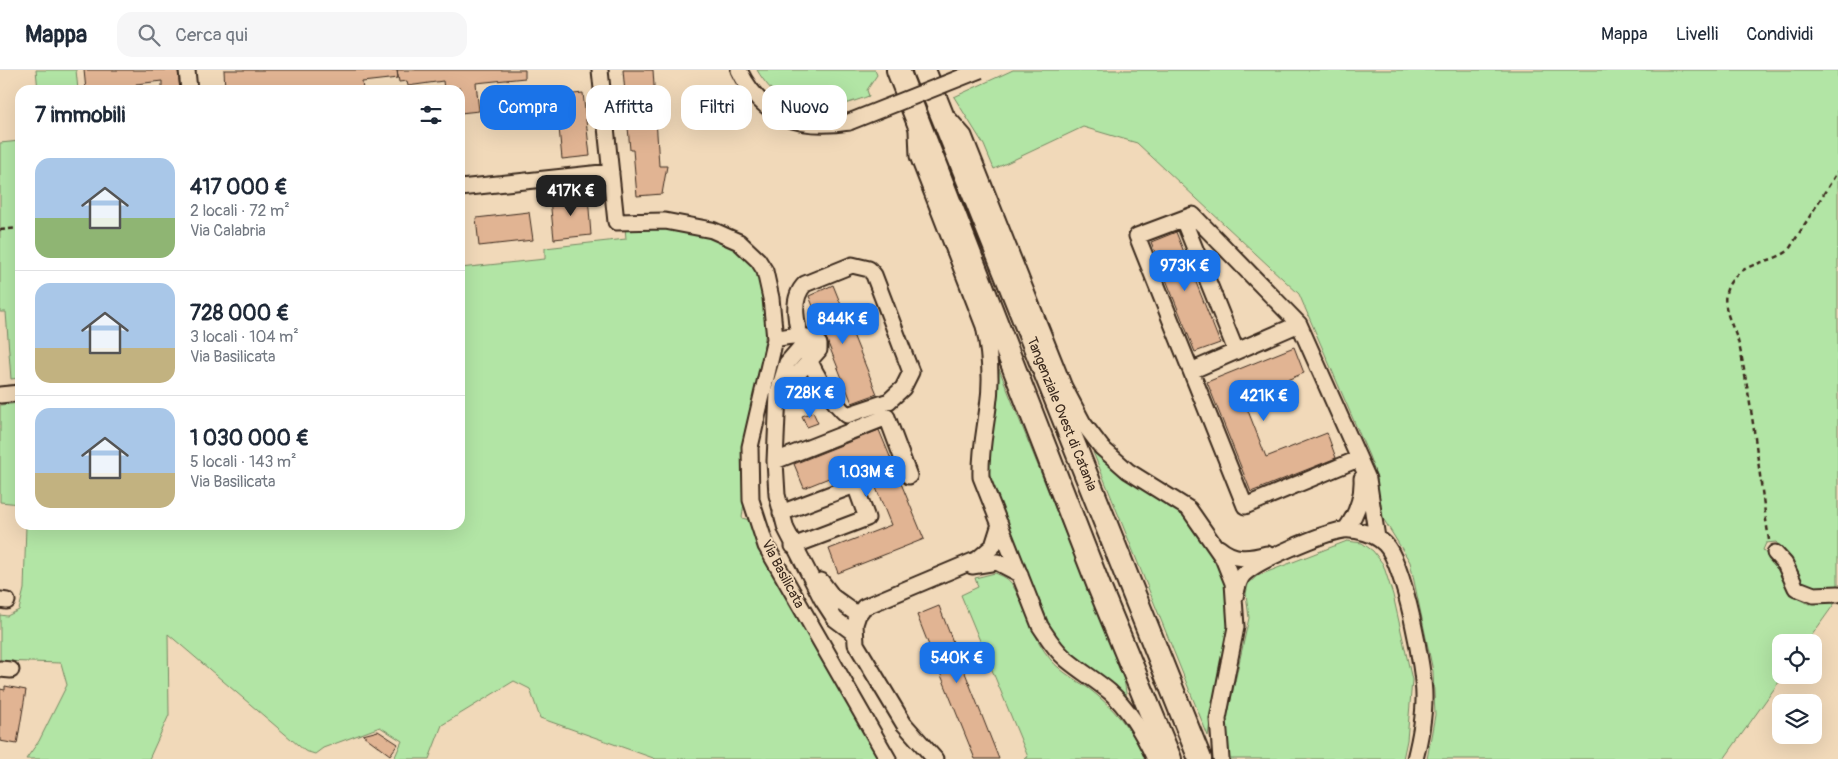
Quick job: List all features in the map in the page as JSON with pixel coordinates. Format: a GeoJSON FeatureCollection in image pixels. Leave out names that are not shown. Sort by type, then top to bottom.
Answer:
{"type":"FeatureCollection","features":[{"type":"Feature","properties":{"kind":"highway","name":"Tangenziale Ovest di Catania"},"geometry":{"type":"LineString","coordinates":[[898,70],[1100,589],[1170,759]]}},
{"type":"Feature","properties":{"kind":"highway","name":"Tangenziale Ovest di Catania"},"geometry":{"type":"LineString","coordinates":[[924,70],[1200,759]]}},
{"type":"Feature","properties":{"kind":"street"},"geometry":{"type":"LineString","coordinates":[[187,70],[188,85]]}},
{"type":"Feature","properties":{"kind":"street","name":"Via Basilicata"},"geometry":{"type":"LineString","coordinates":[[600,70],[616,222],[665,221],[690,224],[734,239],[750,250],[765,271],[772,306],[775,339],[750,447],[751,500],[766,546],[888,759]]}},
{"type":"Feature","properties":{"kind":"street"},"geometry":{"type":"LineString","coordinates":[[739,70],[752,92],[764,104],[793,121],[824,126],[849,122],[980,70]]}},
{"type":"Feature","properties":{"kind":"street"},"geometry":{"type":"LineString","coordinates":[[938,106],[964,136],[1064,386],[1083,423],[1102,448],[1128,471],[1189,510],[1223,558],[1235,598],[1236,627],[1218,719],[1221,759]]}},
{"type":"Feature","properties":{"kind":"street"},"geometry":{"type":"LineString","coordinates":[[917,117],[918,156],[984,326],[990,353],[988,406],[980,459],[982,477],[1040,626],[1051,643],[1066,659],[1111,693],[1145,737],[1155,759]]}},
{"type":"Feature","properties":{"kind":"street"},"geometry":{"type":"LineString","coordinates":[[465,187],[611,172]]}},
{"type":"Feature","properties":{"kind":"street"},"geometry":{"type":"LineString","coordinates":[[1358,459],[1245,506],[1137,236],[1193,215],[1299,324],[1370,485],[1377,538]]}},
{"type":"Feature","properties":{"kind":"street"},"geometry":{"type":"LineString","coordinates":[[1183,219],[1236,351]]}},
{"type":"Feature","properties":{"kind":"street"},"geometry":{"type":"LineString","coordinates":[[852,265],[869,269],[874,276],[911,372],[903,388],[889,401],[847,415],[824,385],[809,360],[804,340],[795,308],[801,287],[852,265]]}},
{"type":"Feature","properties":{"kind":"street"},"geometry":{"type":"LineString","coordinates":[[1191,371],[1299,324]]}},
{"type":"Feature","properties":{"kind":"street"},"geometry":{"type":"LineString","coordinates":[[775,339],[790,336],[804,340]]}},
{"type":"Feature","properties":{"kind":"street"},"geometry":{"type":"LineString","coordinates":[[804,340],[787,363],[777,403],[774,476],[780,512],[794,546],[835,619],[855,634]]}},
{"type":"Feature","properties":{"kind":"street"},"geometry":{"type":"LineString","coordinates":[[777,430],[788,390],[795,377],[809,360]]}},
{"type":"Feature","properties":{"kind":"street"},"geometry":{"type":"LineString","coordinates":[[788,390],[801,382],[812,381],[824,385]]}},
{"type":"Feature","properties":{"kind":"street"},"geometry":{"type":"LineString","coordinates":[[0,395],[15,394]]}},
{"type":"Feature","properties":{"kind":"street"},"geometry":{"type":"LineString","coordinates":[[775,461],[887,417],[909,476]]}},
{"type":"Feature","properties":{"kind":"street"},"geometry":{"type":"LineString","coordinates":[[1345,530],[1354,518],[1362,492],[1358,459]]}},
{"type":"Feature","properties":{"kind":"street"},"geometry":{"type":"LineString","coordinates":[[780,512],[855,485],[867,518],[794,546]]}},
{"type":"Feature","properties":{"kind":"street"},"geometry":{"type":"LineString","coordinates":[[935,759],[904,724],[856,644],[855,634],[858,615],[864,607],[978,560],[993,546],[1000,524]]}},
{"type":"Feature","properties":{"kind":"street"},"geometry":{"type":"LineString","coordinates":[[1235,598],[1242,576],[1262,562],[1331,532],[1345,530],[1368,533],[1377,538],[1393,555],[1398,567],[1422,673],[1422,722],[1416,759]]}},
{"type":"Feature","properties":{"kind":"street"},"geometry":{"type":"LineString","coordinates":[[1214,544],[1225,554],[1246,559],[1291,549]]}},
{"type":"Feature","properties":{"kind":"street"},"geometry":{"type":"LineString","coordinates":[[1774,553],[1785,564],[1796,588],[1814,595],[1838,594]]}},
{"type":"Feature","properties":{"kind":"street"},"geometry":{"type":"LineString","coordinates":[[803,562],[833,597],[858,615]]}},
{"type":"Feature","properties":{"kind":"street"},"geometry":{"type":"LineString","coordinates":[[959,569],[986,562],[997,562],[1020,574]]}},
{"type":"Feature","properties":{"kind":"path"},"geometry":{"type":"LineString","coordinates":[[1774,553],[1770,543],[1762,500],[1756,436],[1743,362],[1726,309],[1725,296],[1729,284],[1737,274],[1765,260],[1779,258],[1788,251],[1838,171]]}},
{"type":"Feature","properties":{"kind":"path"},"geometry":{"type":"LineString","coordinates":[[0,230],[15,228]]}},
{"type":"Feature","properties":{"kind":"green space"},"geometry":{"type":"Polygon","coordinates":[[[36,70],[76,70],[78,85],[38,85],[36,70]]]}},
{"type":"Feature","properties":{"kind":"green space"},"geometry":{"type":"Polygon","coordinates":[[[757,70],[875,70],[877,75],[867,90],[869,96],[847,103],[847,85],[767,85],[757,70]]]}},
{"type":"Feature","properties":{"kind":"green space"},"geometry":{"type":"Polygon","coordinates":[[[1013,70],[1838,70],[1838,588],[1815,588],[1805,585],[1797,577],[1798,571],[1776,542],[1766,543],[1763,550],[1778,567],[1798,598],[1809,604],[1837,600],[1813,634],[1772,634],[1772,684],[1778,684],[1724,759],[1427,759],[1435,715],[1433,671],[1410,562],[1381,515],[1376,475],[1369,456],[1299,294],[1137,143],[1083,127],[994,169],[984,145],[954,97],[1013,70]]]}},
{"type":"Feature","properties":{"kind":"green space"},"geometry":{"type":"Polygon","coordinates":[[[15,142],[15,379],[11,379],[6,312],[0,312],[0,143],[15,142]]]}},
{"type":"Feature","properties":{"kind":"green space"},"geometry":{"type":"Polygon","coordinates":[[[625,227],[695,232],[729,244],[743,253],[758,272],[764,296],[766,329],[742,518],[750,520],[882,759],[656,759],[540,718],[530,689],[514,681],[442,725],[429,759],[394,759],[402,741],[380,727],[323,748],[315,754],[305,751],[168,634],[169,715],[149,759],[26,759],[39,741],[67,685],[61,663],[0,661],[0,615],[7,616],[19,610],[24,589],[26,530],[465,530],[465,267],[545,259],[545,248],[626,239],[625,227]]]}},
{"type":"Feature","properties":{"kind":"green space"},"geometry":{"type":"Polygon","coordinates":[[[999,369],[1124,679],[1127,699],[1069,653],[1058,639],[1049,624],[992,486],[988,454],[997,406],[999,369]]]}},
{"type":"Feature","properties":{"kind":"green space"},"geometry":{"type":"Polygon","coordinates":[[[15,404],[15,504],[0,502],[0,405],[15,404]]]}},
{"type":"Feature","properties":{"kind":"green space"},"geometry":{"type":"Polygon","coordinates":[[[1093,452],[1129,480],[1177,511],[1199,534],[1217,561],[1223,576],[1229,608],[1224,652],[1208,736],[1093,452]]]}},
{"type":"Feature","properties":{"kind":"green space"},"geometry":{"type":"Polygon","coordinates":[[[1347,541],[1362,543],[1373,551],[1383,564],[1393,595],[1412,680],[1407,740],[1403,759],[1228,759],[1225,714],[1228,713],[1249,618],[1246,594],[1248,584],[1257,576],[1347,541]]]}},
{"type":"Feature","properties":{"kind":"green space"},"geometry":{"type":"Polygon","coordinates":[[[995,573],[1011,583],[1023,605],[1039,643],[1051,660],[1064,672],[1097,695],[1114,711],[1135,739],[1145,759],[1024,759],[1028,757],[961,595],[978,587],[975,578],[995,573]]]}},
{"type":"Feature","properties":{"kind":"building"},"geometry":{"type":"Polygon","coordinates":[[[84,70],[178,70],[180,85],[162,85],[162,81],[136,85],[86,85],[84,70]]]}},
{"type":"Feature","properties":{"kind":"building"},"geometry":{"type":"Polygon","coordinates":[[[224,70],[397,70],[398,78],[362,82],[362,85],[225,85],[224,70]]]}},
{"type":"Feature","properties":{"kind":"building"},"geometry":{"type":"Polygon","coordinates":[[[397,70],[525,70],[525,78],[476,83],[479,111],[465,112],[465,85],[443,85],[443,81],[415,85],[408,85],[407,81],[399,82],[397,70]]]}},
{"type":"Feature","properties":{"kind":"building"},"geometry":{"type":"Polygon","coordinates":[[[623,70],[653,70],[654,85],[624,85],[623,70]]]}},
{"type":"Feature","properties":{"kind":"building"},"geometry":{"type":"Polygon","coordinates":[[[583,93],[590,156],[562,159],[559,130],[576,130],[576,94],[583,93]]]}},
{"type":"Feature","properties":{"kind":"building"},"geometry":{"type":"Polygon","coordinates":[[[628,130],[657,130],[659,166],[667,166],[662,194],[637,196],[633,150],[630,150],[628,130]]]}},
{"type":"Feature","properties":{"kind":"building"},"geometry":{"type":"Polygon","coordinates":[[[588,196],[591,235],[554,239],[550,199],[588,196]]]}},
{"type":"Feature","properties":{"kind":"building"},"geometry":{"type":"Polygon","coordinates":[[[529,212],[533,240],[479,246],[476,218],[529,212]]]}},
{"type":"Feature","properties":{"kind":"building"},"geometry":{"type":"Polygon","coordinates":[[[1176,232],[1220,343],[1195,352],[1151,242],[1176,232]]]}},
{"type":"Feature","properties":{"kind":"building"},"geometry":{"type":"Polygon","coordinates":[[[833,285],[877,394],[852,403],[809,296],[833,285]]]}},
{"type":"Feature","properties":{"kind":"building"},"geometry":{"type":"Polygon","coordinates":[[[1294,347],[1304,373],[1243,398],[1266,457],[1327,433],[1336,458],[1251,492],[1207,382],[1294,347]]]}},
{"type":"Feature","properties":{"kind":"building"},"geometry":{"type":"Polygon","coordinates":[[[813,412],[818,423],[807,427],[802,416],[813,412]]]}},
{"type":"Feature","properties":{"kind":"building"},"geometry":{"type":"Polygon","coordinates":[[[879,430],[924,539],[838,573],[829,549],[891,525],[866,463],[804,488],[794,464],[879,430]]]}},
{"type":"Feature","properties":{"kind":"building"},"geometry":{"type":"Polygon","coordinates":[[[939,606],[999,759],[975,759],[926,638],[917,615],[939,606]]]}},
{"type":"Feature","properties":{"kind":"building"},"geometry":{"type":"Polygon","coordinates":[[[5,686],[26,690],[17,744],[0,741],[0,689],[5,690],[5,686]]]}},
{"type":"Feature","properties":{"kind":"building"},"geometry":{"type":"Polygon","coordinates":[[[378,731],[398,744],[390,755],[363,735],[378,731]]]}}]}
